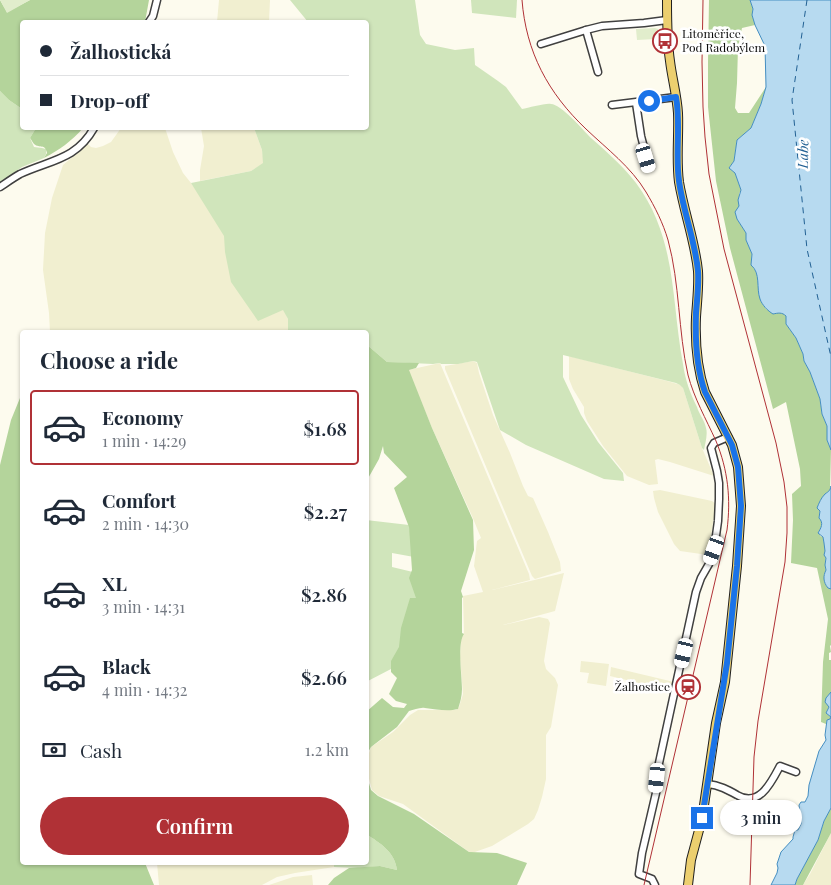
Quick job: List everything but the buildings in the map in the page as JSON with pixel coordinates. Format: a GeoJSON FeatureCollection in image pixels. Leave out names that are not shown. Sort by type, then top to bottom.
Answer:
{"type":"FeatureCollection","features":[{"type":"Feature","properties":{"kind":"main road"},"geometry":{"type":"LineString","coordinates":[[667,0],[670,61],[678,111],[679,181],[697,264],[696,330],[700,375],[705,392],[732,445],[738,467],[741,506],[725,682],[702,818],[691,860],[688,885]]}},
{"type":"Feature","properties":{"kind":"street"},"geometry":{"type":"LineString","coordinates":[[150,20],[157,0]]}},
{"type":"Feature","properties":{"kind":"street"},"geometry":{"type":"LineString","coordinates":[[542,44],[586,30],[610,25],[667,20]]}},
{"type":"Feature","properties":{"kind":"street"},"geometry":{"type":"LineString","coordinates":[[586,30],[598,72]]}},
{"type":"Feature","properties":{"kind":"street"},"geometry":{"type":"LineString","coordinates":[[612,105],[676,97]]}},
{"type":"Feature","properties":{"kind":"street"},"geometry":{"type":"LineString","coordinates":[[636,102],[642,158],[649,167]]}},
{"type":"Feature","properties":{"kind":"street"},"geometry":{"type":"LineString","coordinates":[[0,187],[19,175],[60,159],[78,148],[93,130]]}},
{"type":"Feature","properties":{"kind":"street"},"geometry":{"type":"LineString","coordinates":[[655,885],[652,879],[639,874],[642,853],[656,793],[659,762],[696,592],[714,550],[719,499],[717,471],[712,446],[714,443],[728,437]]}},
{"type":"Feature","properties":{"kind":"street"},"geometry":{"type":"LineString","coordinates":[[708,784],[725,788],[743,798],[754,798],[759,797],[764,792],[780,766],[796,772]]}},
{"type":"Feature","properties":{"kind":"shaded area"},"geometry":{"type":"Polygon","coordinates":[[[219,0],[270,0],[269,20],[217,20],[219,0]]]}},
{"type":"Feature","properties":{"kind":"shaded area"},"geometry":{"type":"Polygon","coordinates":[[[120,130],[166,130],[183,173],[284,310],[288,319],[289,330],[50,330],[43,270],[45,233],[52,198],[63,165],[87,143],[91,147],[96,148],[111,142],[120,130]]]}},
{"type":"Feature","properties":{"kind":"shaded area"},"geometry":{"type":"Polygon","coordinates":[[[201,130],[255,130],[262,150],[264,163],[251,171],[200,181],[204,146],[201,130]]]}},
{"type":"Feature","properties":{"kind":"shaded area"},"geometry":{"type":"Polygon","coordinates":[[[569,356],[681,385],[702,448],[714,476],[658,459],[655,460],[658,484],[649,485],[627,476],[603,446],[587,421],[584,407],[569,379],[569,356]]]}},
{"type":"Feature","properties":{"kind":"shaded area"},"geometry":{"type":"Polygon","coordinates":[[[473,361],[477,363],[493,415],[523,486],[528,496],[533,498],[548,532],[560,562],[561,571],[535,579],[532,576],[445,369],[445,366],[473,361]]]}},
{"type":"Feature","properties":{"kind":"shaded area"},"geometry":{"type":"Polygon","coordinates":[[[440,363],[529,574],[530,580],[492,590],[564,573],[555,611],[503,625],[539,617],[548,619],[550,623],[544,661],[546,669],[555,678],[558,685],[551,727],[546,735],[546,779],[538,810],[534,819],[528,824],[492,846],[472,853],[403,804],[379,796],[372,790],[369,779],[369,753],[371,747],[393,732],[410,715],[418,710],[456,710],[459,707],[463,694],[460,658],[461,637],[464,633],[463,596],[483,592],[474,566],[477,541],[481,538],[408,370],[440,363]]]}},
{"type":"Feature","properties":{"kind":"shaded area"},"geometry":{"type":"Polygon","coordinates":[[[660,490],[712,501],[716,504],[708,555],[680,551],[674,544],[658,512],[654,498],[653,491],[660,490]]]}},
{"type":"Feature","properties":{"kind":"shaded area"},"geometry":{"type":"Polygon","coordinates":[[[581,661],[609,664],[606,686],[587,683],[589,673],[580,672],[581,661]]]}},
{"type":"Feature","properties":{"kind":"shaded area"},"geometry":{"type":"Polygon","coordinates":[[[611,667],[674,682],[671,691],[610,676],[611,667]]]}},
{"type":"Feature","properties":{"kind":"shaded area"},"geometry":{"type":"Polygon","coordinates":[[[831,833],[831,885],[803,885],[810,874],[831,833]]]}},
{"type":"Feature","properties":{"kind":"shaded area"},"geometry":{"type":"Polygon","coordinates":[[[157,865],[334,865],[334,867],[277,877],[262,885],[159,885],[157,865]]]}},
{"type":"Feature","properties":{"kind":"shaded area"},"geometry":{"type":"Polygon","coordinates":[[[312,875],[313,885],[269,885],[293,877],[312,875]]]}},
{"type":"Feature","properties":{"kind":"green space"},"geometry":{"type":"Polygon","coordinates":[[[0,0],[7,12],[30,0],[149,0],[145,20],[20,20],[20,108],[0,91],[0,0]]]}},
{"type":"Feature","properties":{"kind":"green space"},"geometry":{"type":"Polygon","coordinates":[[[0,0],[30,0],[7,13],[0,0]]]}},
{"type":"Feature","properties":{"kind":"green space"},"geometry":{"type":"Polygon","coordinates":[[[290,0],[415,0],[420,35],[426,44],[455,50],[474,48],[475,65],[506,87],[522,109],[545,104],[555,105],[572,118],[626,171],[649,204],[659,225],[666,248],[685,375],[707,430],[704,450],[683,388],[676,383],[563,355],[563,377],[581,415],[598,442],[623,473],[624,481],[604,479],[526,445],[500,430],[477,362],[433,364],[387,362],[369,347],[369,330],[288,330],[288,319],[283,310],[258,321],[231,282],[224,236],[191,183],[251,171],[263,163],[262,150],[255,130],[369,130],[369,20],[306,20],[290,0]]]}},
{"type":"Feature","properties":{"kind":"green space"},"geometry":{"type":"Polygon","coordinates":[[[471,0],[517,0],[516,18],[472,13],[471,0]]]}},
{"type":"Feature","properties":{"kind":"green space"},"geometry":{"type":"Polygon","coordinates":[[[709,0],[750,0],[753,9],[752,15],[755,25],[742,28],[738,47],[735,108],[738,113],[749,113],[766,87],[751,128],[737,140],[734,161],[729,168],[735,173],[741,190],[737,219],[746,233],[746,240],[752,254],[751,265],[757,276],[762,302],[766,309],[783,313],[786,316],[786,324],[796,338],[803,354],[804,361],[820,399],[822,414],[827,426],[827,440],[831,450],[830,490],[819,503],[819,518],[822,521],[820,536],[823,537],[826,554],[824,579],[826,586],[831,589],[831,652],[829,653],[829,660],[831,660],[831,692],[826,698],[829,707],[826,713],[831,717],[827,720],[826,724],[821,722],[823,662],[828,619],[817,568],[791,563],[792,494],[801,486],[800,469],[786,402],[773,409],[730,248],[716,181],[708,107],[709,0]]]}},
{"type":"Feature","properties":{"kind":"green space"},"geometry":{"type":"Polygon","coordinates":[[[636,29],[658,29],[656,39],[637,40],[636,29]]]}},
{"type":"Feature","properties":{"kind":"green space"},"geometry":{"type":"Polygon","coordinates":[[[0,91],[20,108],[20,130],[35,130],[30,138],[34,147],[46,149],[46,154],[44,158],[22,167],[0,183],[0,91]]]}},
{"type":"Feature","properties":{"kind":"green space"},"geometry":{"type":"Polygon","coordinates":[[[35,130],[81,130],[65,145],[44,158],[47,153],[45,148],[34,144],[30,138],[35,130]]]}},
{"type":"Feature","properties":{"kind":"green space"},"geometry":{"type":"Polygon","coordinates":[[[369,347],[387,362],[419,363],[416,368],[409,370],[432,428],[473,520],[474,550],[461,591],[463,597],[462,633],[464,634],[460,652],[462,692],[458,709],[419,708],[409,711],[397,727],[369,751],[369,709],[382,698],[393,707],[404,708],[407,704],[396,701],[389,694],[397,678],[391,672],[391,661],[399,647],[401,628],[410,598],[416,598],[409,578],[412,570],[409,527],[394,488],[407,477],[384,453],[383,446],[379,459],[369,477],[369,347]]]}},
{"type":"Feature","properties":{"kind":"green space"},"geometry":{"type":"Polygon","coordinates":[[[20,398],[20,865],[146,865],[154,885],[0,885],[0,465],[11,420],[20,398]]]}},
{"type":"Feature","properties":{"kind":"green space"},"geometry":{"type":"Polygon","coordinates":[[[369,520],[409,525],[414,557],[392,553],[392,567],[417,573],[419,602],[391,669],[369,680],[369,520]]]}},
{"type":"Feature","properties":{"kind":"green space"},"geometry":{"type":"Polygon","coordinates":[[[369,783],[371,790],[378,796],[414,814],[469,852],[497,853],[527,863],[517,885],[328,885],[334,878],[349,868],[380,866],[397,870],[390,853],[369,836],[369,783]]]}},
{"type":"Feature","properties":{"kind":"green space"},"geometry":{"type":"Polygon","coordinates":[[[831,808],[831,833],[803,885],[795,885],[818,840],[824,821],[831,808]]]}},
{"type":"Feature","properties":{"kind":"green space"},"geometry":{"type":"Polygon","coordinates":[[[369,836],[390,853],[397,870],[380,866],[358,868],[334,867],[334,865],[369,865],[369,836]]]}},
{"type":"Feature","properties":{"kind":"water","name":"Labe"},"geometry":{"type":"Polygon","coordinates":[[[750,0],[831,0],[831,450],[827,440],[827,426],[822,414],[820,399],[804,361],[803,354],[796,338],[786,324],[786,316],[781,313],[773,314],[765,308],[761,301],[756,272],[751,265],[752,254],[746,240],[746,233],[735,212],[739,206],[738,200],[741,190],[735,173],[729,168],[734,161],[737,140],[751,128],[766,87],[765,46],[755,25],[750,0]]]}},
{"type":"Feature","properties":{"kind":"water"},"geometry":{"type":"Polygon","coordinates":[[[831,486],[831,589],[826,586],[824,581],[826,558],[824,555],[823,537],[818,533],[822,524],[819,518],[820,511],[817,508],[831,486]]]}},
{"type":"Feature","properties":{"kind":"water"},"geometry":{"type":"Polygon","coordinates":[[[831,692],[831,717],[826,713],[829,707],[825,702],[831,692]]]}},
{"type":"Feature","properties":{"kind":"water"},"geometry":{"type":"Polygon","coordinates":[[[831,717],[831,808],[824,821],[818,840],[795,885],[771,885],[777,873],[777,864],[781,852],[793,839],[795,830],[798,830],[801,824],[799,805],[801,802],[805,802],[808,796],[809,785],[819,751],[826,740],[827,720],[831,717]]]}},
{"type":"Feature","properties":{"kind":"ferry route"},"geometry":{"type":"LineString","coordinates":[[807,0],[792,100],[807,249],[831,357]]}},
{"type":"Feature","properties":{"kind":"railway"},"geometry":{"type":"LineString","coordinates":[[522,0],[528,37],[541,70],[550,86],[586,129],[633,174],[656,209],[668,240],[672,257],[682,342],[688,375],[716,441],[728,485],[727,530],[644,885]]}},
{"type":"Feature","properties":{"kind":"railway"},"geometry":{"type":"LineString","coordinates":[[703,0],[703,107],[709,174],[724,249],[776,443],[787,507],[785,562],[758,721],[754,757],[750,885]]}},
{"type":"Feature","properties":{"kind":"place","name":"Litoměřice, Pod Radobýlem"},"geometry":{"type":"Point","coordinates":[665,41]}},
{"type":"Feature","properties":{"kind":"place","name":"Žalhostice"},"geometry":{"type":"Point","coordinates":[688,687]}},
{"type":"Feature","properties":{"kind":"route"},"geometry":{"type":"LineString","coordinates":[[649,101],[676,97],[679,134],[679,181],[696,255],[698,272],[696,330],[699,366],[705,392],[732,445],[738,467],[740,486],[741,506],[730,644],[702,818]]}}]}
